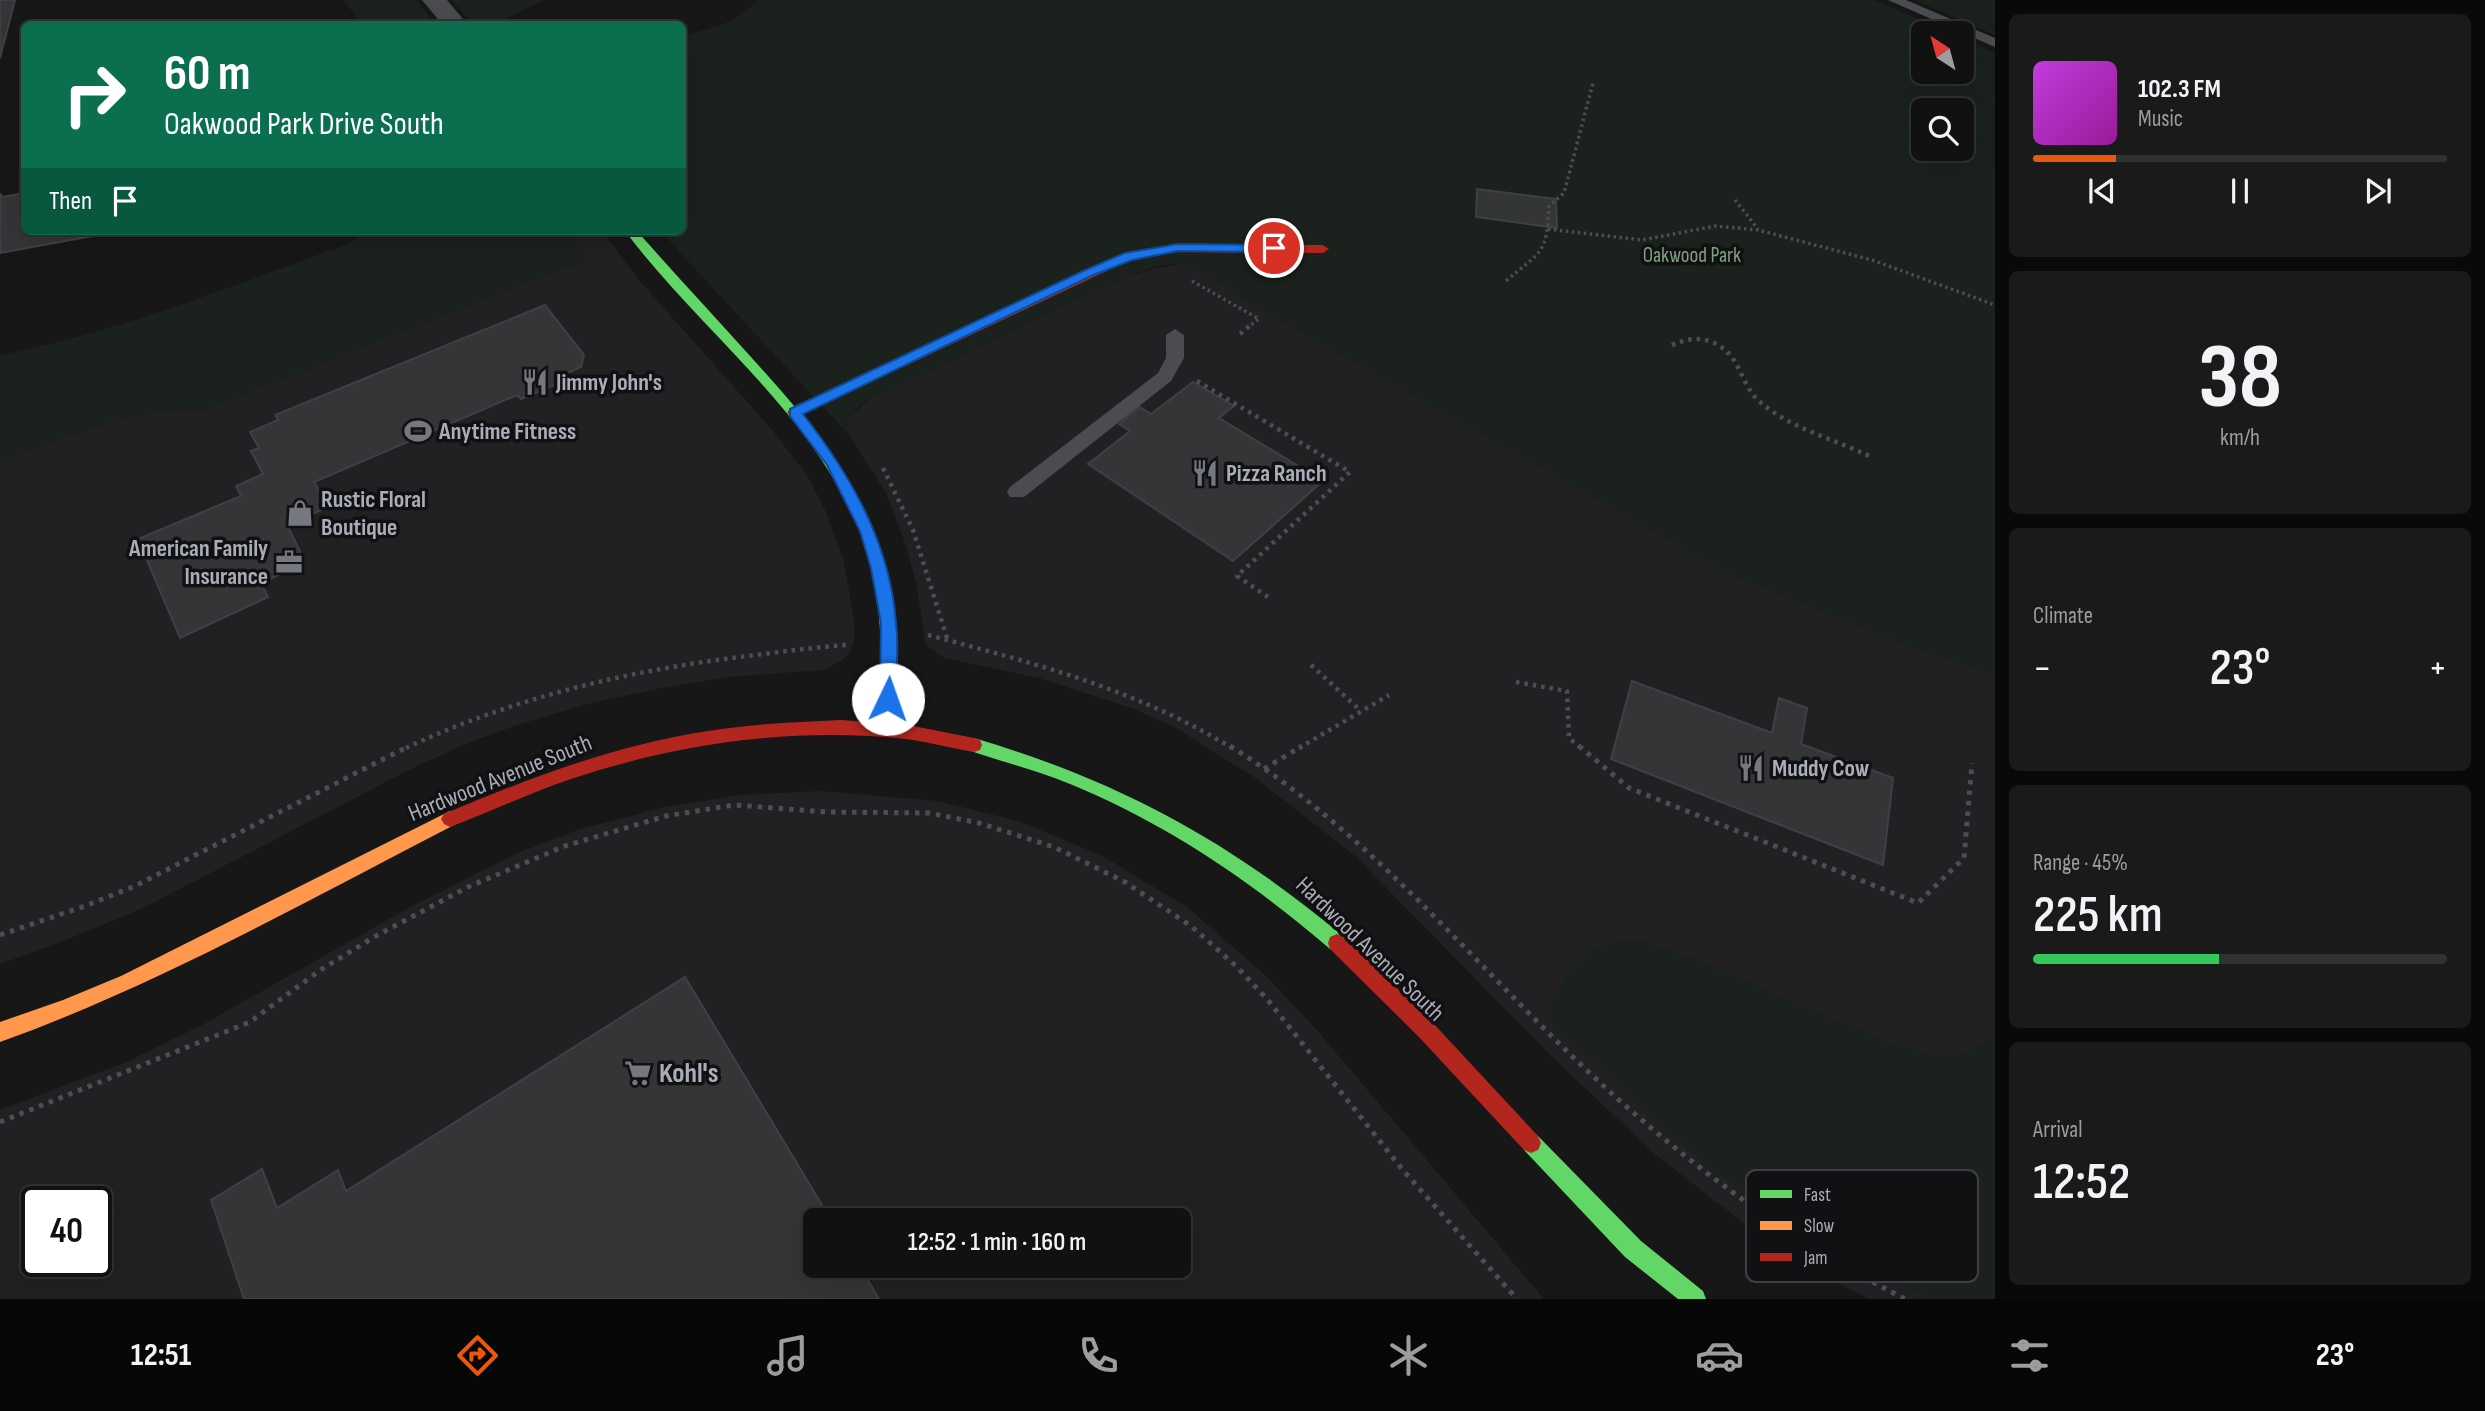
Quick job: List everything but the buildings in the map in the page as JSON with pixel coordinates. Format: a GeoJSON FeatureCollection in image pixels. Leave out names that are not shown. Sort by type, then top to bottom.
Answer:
{"type":"FeatureCollection","features":[{"type":"Feature","properties":{"kind":"street"},"geometry":{"type":"LineString","coordinates":[[434,0],[452,21]]}},
{"type":"Feature","properties":{"kind":"street"},"geometry":{"type":"LineString","coordinates":[[635,235],[794,412],[822,446],[850,491],[874,550],[884,594],[890,638],[885,729]]}},
{"type":"Feature","properties":{"kind":"street"},"geometry":{"type":"LineString","coordinates":[[794,412],[1129,256],[1178,247],[1323,249]]}},
{"type":"Feature","properties":{"kind":"street","name":"Hardwood Avenue South"},"geometry":{"type":"LineString","coordinates":[[0,1032],[44,1018],[146,974],[420,834],[497,798],[577,767],[697,738],[789,729],[885,729],[995,750],[1060,771],[1124,797],[1194,835],[1272,887],[1358,961],[1637,1253],[1695,1299]]}},
{"type":"Feature","properties":{"kind":"lane"},"geometry":{"type":"LineString","coordinates":[[1895,0],[1995,43]]}},
{"type":"Feature","properties":{"kind":"lane"},"geometry":{"type":"LineString","coordinates":[[1017,492],[1165,377],[1175,358],[1175,335]]}},
{"type":"Feature","properties":{"kind":"path"},"geometry":{"type":"LineString","coordinates":[[1506,281],[1541,252],[1546,243],[1548,208],[1564,193],[1592,83]]}},
{"type":"Feature","properties":{"kind":"path"},"geometry":{"type":"LineString","coordinates":[[1735,200],[1758,229]]}},
{"type":"Feature","properties":{"kind":"path"},"geometry":{"type":"LineString","coordinates":[[1548,229],[1642,240],[1716,226],[1758,229],[1846,251],[1995,305]]}},
{"type":"Feature","properties":{"kind":"path"},"geometry":{"type":"LineString","coordinates":[[1188,279],[1259,319],[1240,334]]}},
{"type":"Feature","properties":{"kind":"path"},"geometry":{"type":"LineString","coordinates":[[1672,345],[1687,339],[1702,338],[1720,345],[1731,355],[1760,402],[1799,424],[1849,444],[1873,458]]}},
{"type":"Feature","properties":{"kind":"path"},"geometry":{"type":"LineString","coordinates":[[1188,375],[1350,472],[1237,576],[1268,597]]}},
{"type":"Feature","properties":{"kind":"path"},"geometry":{"type":"LineString","coordinates":[[929,635],[1074,677],[1147,702],[1264,769],[1308,800],[1381,864],[1615,1098],[1681,1156],[1746,1205]]}},
{"type":"Feature","properties":{"kind":"path"},"geometry":{"type":"LineString","coordinates":[[0,934],[133,887],[384,759],[476,719],[531,700],[628,676],[719,659],[833,645]]}},
{"type":"Feature","properties":{"kind":"path"},"geometry":{"type":"LineString","coordinates":[[1311,665],[1362,711]]}},
{"type":"Feature","properties":{"kind":"path"},"geometry":{"type":"LineString","coordinates":[[1516,682],[1567,691],[1569,738],[1629,788],[1918,903],[1964,858],[1972,763]]}},
{"type":"Feature","properties":{"kind":"path"},"geometry":{"type":"LineString","coordinates":[[1264,769],[1389,695]]}},
{"type":"Feature","properties":{"kind":"path"},"geometry":{"type":"LineString","coordinates":[[0,1122],[84,1091],[177,1050],[253,1021],[322,969],[368,942],[450,896],[566,845],[644,821],[747,804],[829,812],[917,811],[982,823],[1055,848],[1126,883],[1222,951],[1265,997],[1392,1156],[1517,1299]]}},
{"type":"Feature","properties":{"kind":"path"},"geometry":{"type":"LineString","coordinates":[[1872,1282],[1905,1299]]}},
{"type":"Feature","properties":{"kind":"shaded area"},"geometry":{"type":"Polygon","coordinates":[[[550,235],[606,235],[639,280],[773,431],[807,475],[826,512],[844,562],[854,620],[854,641],[849,654],[823,670],[728,677],[662,688],[587,704],[463,745],[407,771],[145,907],[0,964],[0,449],[550,235]]]}},
{"type":"Feature","properties":{"kind":"shaded area"},"geometry":{"type":"Polygon","coordinates":[[[1187,263],[1752,580],[1995,665],[1995,1299],[1869,1299],[1837,1282],[1978,1282],[1978,1170],[1746,1170],[1746,1224],[1656,1155],[1552,1057],[1355,856],[1257,779],[1174,727],[1134,709],[1039,678],[944,658],[926,645],[916,582],[905,543],[886,493],[849,435],[849,417],[868,400],[1123,278],[1156,268],[1187,263]]]}},
{"type":"Feature","properties":{"kind":"shaded area"},"geometry":{"type":"Polygon","coordinates":[[[820,791],[938,801],[1018,821],[1103,856],[1187,907],[1265,975],[1316,1029],[1544,1299],[0,1299],[0,1110],[124,1063],[204,1024],[412,906],[515,854],[580,829],[665,807],[740,795],[820,791]]]}},
{"type":"Feature","properties":{"kind":"green space"},"geometry":{"type":"Polygon","coordinates":[[[343,0],[416,0],[434,21],[360,21],[343,0]]]}},
{"type":"Feature","properties":{"kind":"green space"},"geometry":{"type":"Polygon","coordinates":[[[451,0],[546,0],[499,21],[470,21],[451,0]]]}},
{"type":"Feature","properties":{"kind":"green space","name":"Oakwood Park"},"geometry":{"type":"Polygon","coordinates":[[[757,0],[1875,0],[1923,21],[1911,21],[1911,84],[1974,84],[1974,43],[1995,53],[1995,675],[1881,636],[1731,575],[1253,306],[1187,265],[1163,265],[1123,278],[868,400],[851,414],[847,424],[849,435],[664,235],[686,235],[686,34],[733,20],[757,0]]]}},
{"type":"Feature","properties":{"kind":"green space"},"geometry":{"type":"Polygon","coordinates":[[[1914,0],[1995,0],[1995,35],[1974,26],[1974,21],[1963,21],[1914,0]]]}},
{"type":"Feature","properties":{"kind":"green space"},"geometry":{"type":"Polygon","coordinates":[[[363,235],[569,235],[589,258],[204,411],[178,411],[126,419],[74,434],[0,462],[0,355],[130,321],[342,246],[363,235]]]}},
{"type":"Feature","properties":{"kind":"green space"},"geometry":{"type":"Polygon","coordinates":[[[1641,941],[1693,958],[1911,1049],[1937,1055],[1961,1054],[1984,1042],[1995,1031],[1995,1299],[1930,1299],[1896,1282],[1978,1282],[1978,1170],[1746,1170],[1746,1194],[1653,1120],[1545,1016],[1567,975],[1575,966],[1592,951],[1616,942],[1641,941]]]}},
{"type":"Feature","properties":{"kind":"traffic: fast"},"geometry":{"type":"LineString","coordinates":[[635,235],[805,428],[839,475],[853,501],[865,527],[881,576],[889,663],[885,729]]}},
{"type":"Feature","properties":{"kind":"traffic: fast"},"geometry":{"type":"LineString","coordinates":[[974,745],[1074,778],[1168,822],[1255,877],[1337,943]]}},
{"type":"Feature","properties":{"kind":"traffic: fast"},"geometry":{"type":"LineString","coordinates":[[1531,1143],[1633,1249],[1695,1299]]}},
{"type":"Feature","properties":{"kind":"traffic: slow"},"geometry":{"type":"LineString","coordinates":[[0,1032],[65,1009],[128,982],[450,819]]}},
{"type":"Feature","properties":{"kind":"traffic: jam"},"geometry":{"type":"LineString","coordinates":[[794,413],[1129,256],[1178,248],[1323,249]]}},
{"type":"Feature","properties":{"kind":"traffic: jam"},"geometry":{"type":"LineString","coordinates":[[450,819],[575,771],[640,752],[706,738],[773,730],[841,727],[908,732],[974,745]]}},
{"type":"Feature","properties":{"kind":"traffic: jam"},"geometry":{"type":"LineString","coordinates":[[1337,943],[1425,1029],[1531,1143]]}},
{"type":"Feature","properties":{"kind":"place","name":"Jimmy John's"},"geometry":{"type":"Point","coordinates":[535,382]}},
{"type":"Feature","properties":{"kind":"place","name":"Anytime Fitness"},"geometry":{"type":"Point","coordinates":[418,431]}},
{"type":"Feature","properties":{"kind":"place","name":"Pizza Ranch"},"geometry":{"type":"Point","coordinates":[1205,473]}},
{"type":"Feature","properties":{"kind":"place","name":"Rustic Floral Boutique"},"geometry":{"type":"Point","coordinates":[300,513]}},
{"type":"Feature","properties":{"kind":"place","name":"American Family Insurance"},"geometry":{"type":"Point","coordinates":[289,562]}},
{"type":"Feature","properties":{"kind":"place","name":"Muddy Cow"},"geometry":{"type":"Point","coordinates":[1751,768]}},
{"type":"Feature","properties":{"kind":"place","name":"Kohl's"},"geometry":{"type":"Point","coordinates":[638,1073]}},
{"type":"Feature","properties":{"kind":"route"},"geometry":{"type":"LineString","coordinates":[[888,699],[889,623],[868,531],[833,462],[794,412],[1129,256],[1178,247],[1274,248]]}}]}
